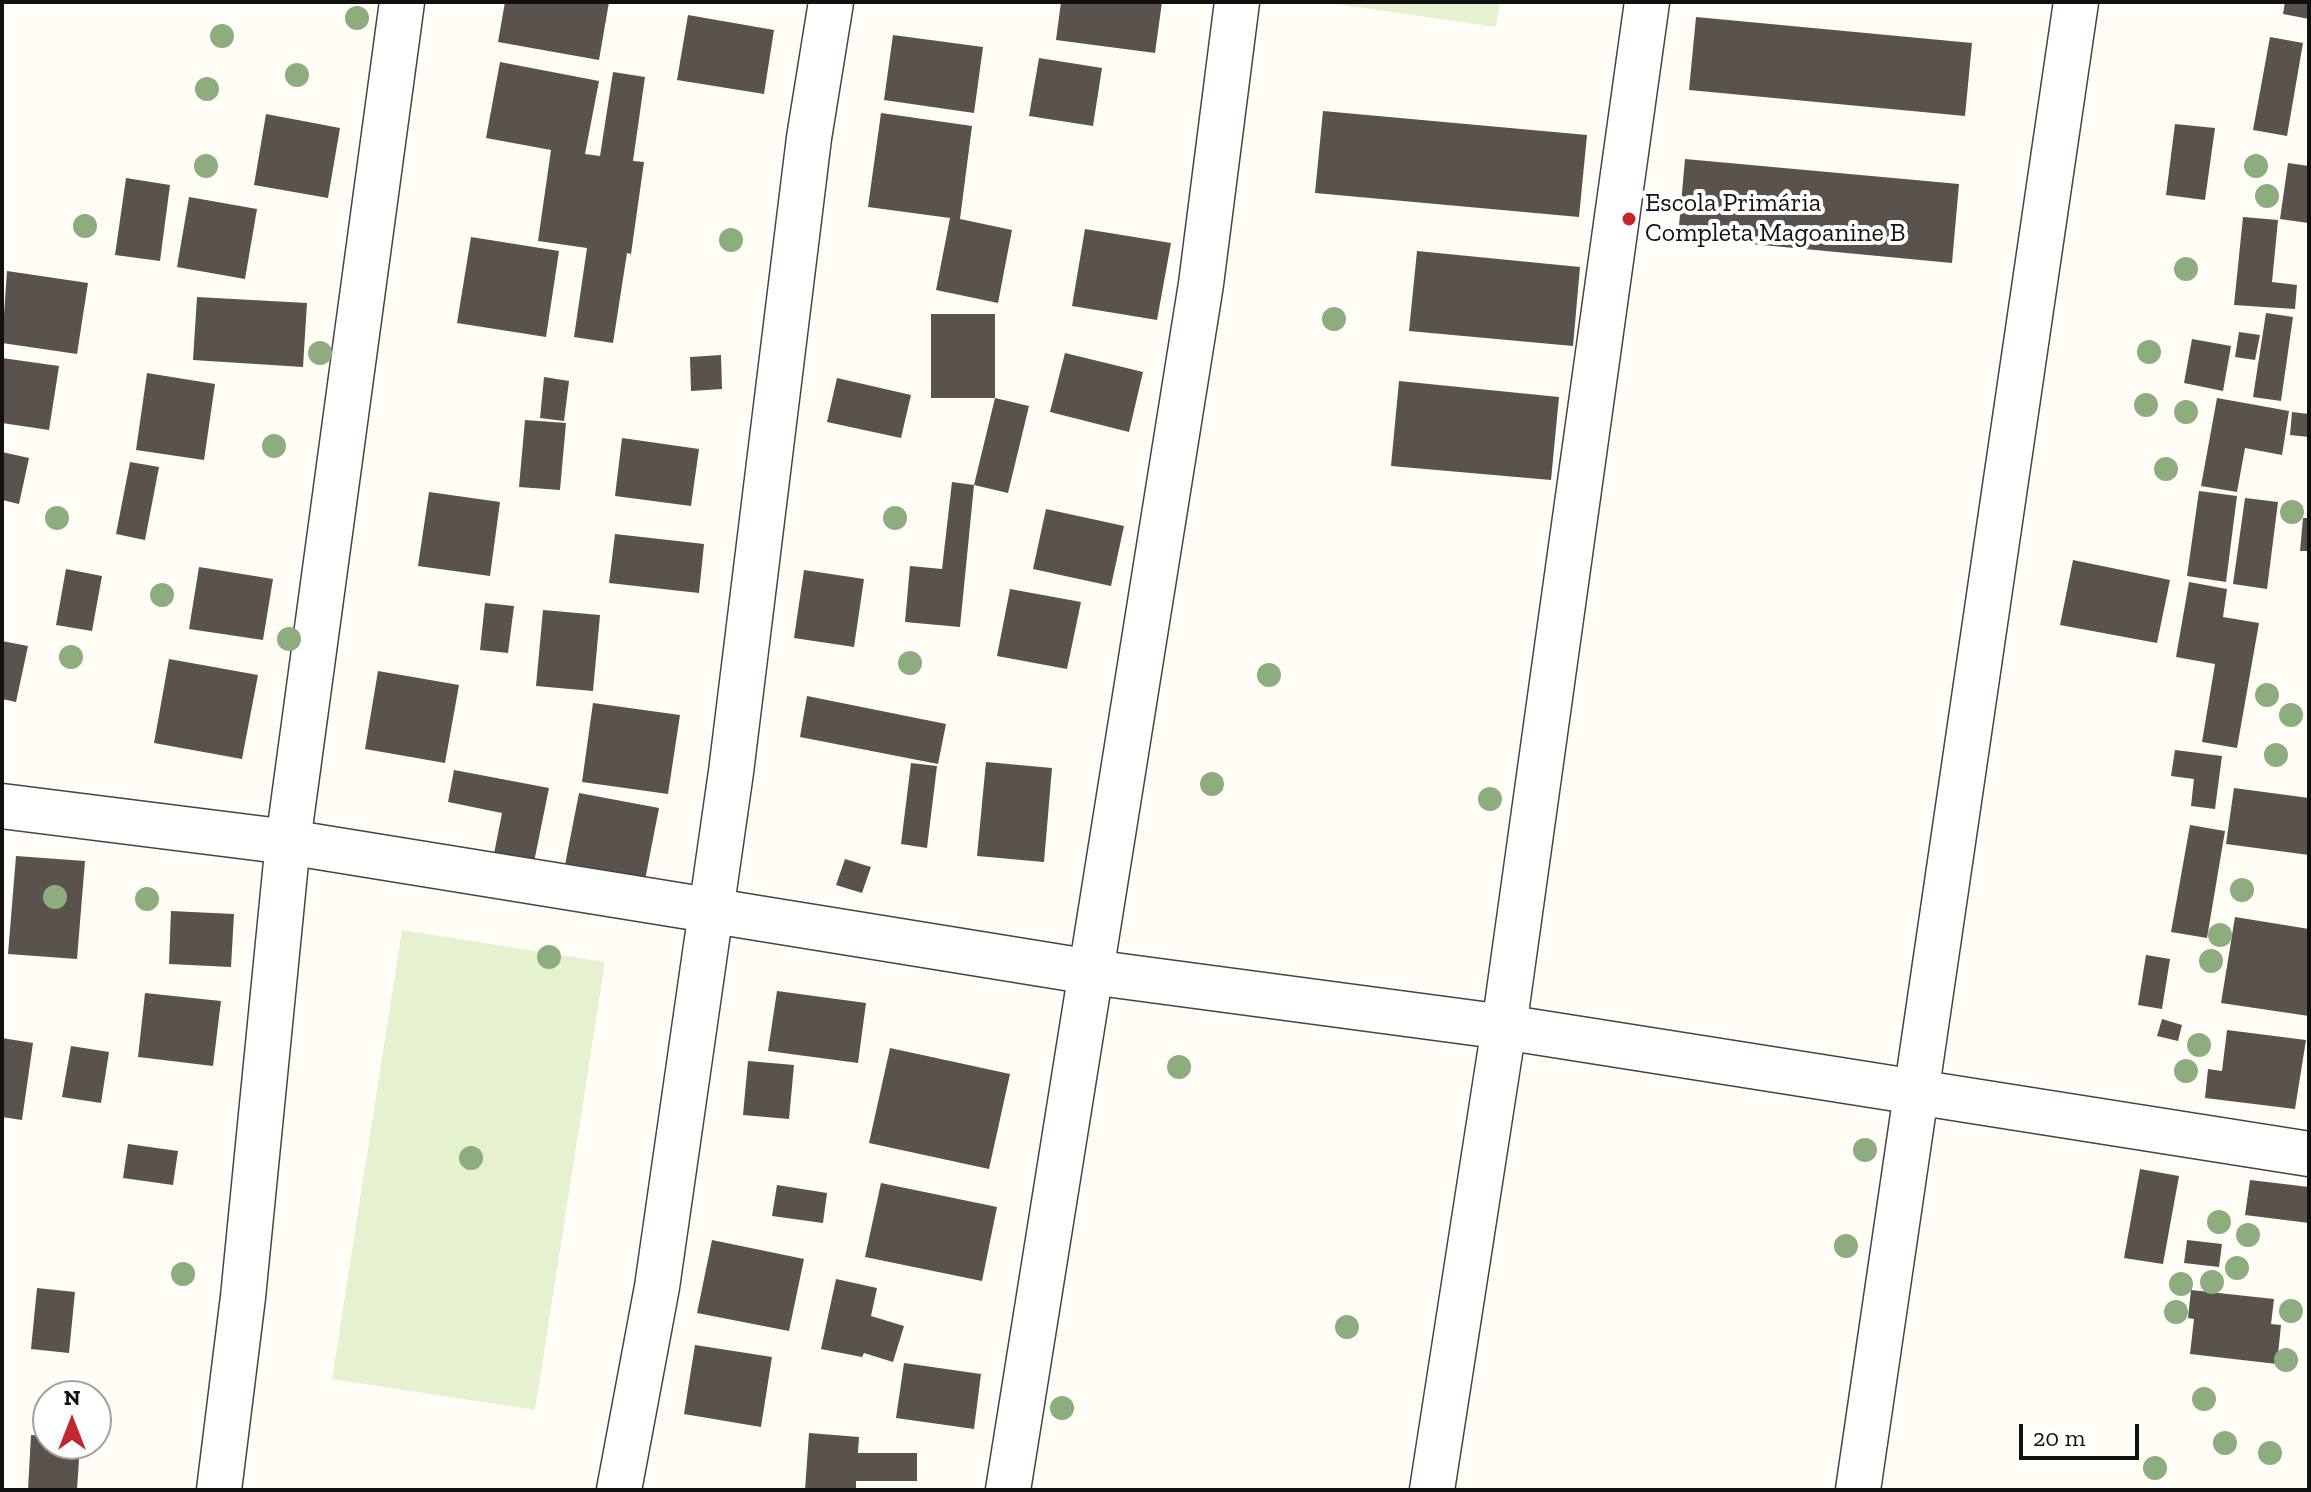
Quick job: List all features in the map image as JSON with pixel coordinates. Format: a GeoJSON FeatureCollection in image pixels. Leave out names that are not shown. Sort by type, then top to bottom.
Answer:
{"type":"FeatureCollection","features":[{"type":"Feature","properties":{"kind":"street"},"geometry":{"type":"LineString","coordinates":[[219,1490],[243,1297],[288,842],[402,2]]}},
{"type":"Feature","properties":{"kind":"street"},"geometry":{"type":"LineString","coordinates":[[619,1490],[657,1287],[710,910],[809,138],[831,2]]}},
{"type":"Feature","properties":{"kind":"street"},"geometry":{"type":"LineString","coordinates":[[1008,1490],[1201,284],[1237,2]]}},
{"type":"Feature","properties":{"kind":"street"},"geometry":{"type":"LineString","coordinates":[[1432,1490],[1504,1027],[1647,2]]}},
{"type":"Feature","properties":{"kind":"street"},"geometry":{"type":"LineString","coordinates":[[1858,1490],[2076,2]]}},
{"type":"Feature","properties":{"kind":"street"},"geometry":{"type":"LineString","coordinates":[[2,806],[288,842],[1091,972],[1504,1027],[2309,1154]]}},
{"type":"Feature","properties":{"kind":"green space"},"geometry":{"type":"Polygon","coordinates":[[[1322,2],[1500,2],[1496,27],[1322,2]]]}},
{"type":"Feature","properties":{"kind":"green space"},"geometry":{"type":"Polygon","coordinates":[[[402,930],[605,962],[535,1410],[332,1379],[402,930]]]}},
{"type":"Feature","properties":{"kind":"building"},"geometry":{"type":"Polygon","coordinates":[[[505,2],[609,2],[599,60],[498,42],[505,2]]]}},
{"type":"Feature","properties":{"kind":"building"},"geometry":{"type":"Polygon","coordinates":[[[1061,2],[1162,2],[1155,53],[1056,40],[1061,2]]]}},
{"type":"Feature","properties":{"kind":"building"},"geometry":{"type":"Polygon","coordinates":[[[2285,2],[2309,2],[2309,19],[2283,14],[2285,2]]]}},
{"type":"Feature","properties":{"kind":"building"},"geometry":{"type":"Polygon","coordinates":[[[688,15],[774,30],[764,94],[677,80],[688,15]]]}},
{"type":"Feature","properties":{"kind":"building"},"geometry":{"type":"Polygon","coordinates":[[[1696,17],[1972,43],[1965,116],[1689,90],[1696,17]]]}},
{"type":"Feature","properties":{"kind":"building"},"geometry":{"type":"Polygon","coordinates":[[[893,35],[983,47],[974,113],[884,100],[893,35]]]}},
{"type":"Feature","properties":{"kind":"building"},"geometry":{"type":"Polygon","coordinates":[[[2270,37],[2303,43],[2287,136],[2253,130],[2270,37]]]}},
{"type":"Feature","properties":{"kind":"building"},"geometry":{"type":"Polygon","coordinates":[[[1039,58],[1102,68],[1093,126],[1029,116],[1039,58]]]}},
{"type":"Feature","properties":{"kind":"building"},"geometry":{"type":"Polygon","coordinates":[[[500,62],[599,81],[585,154],[600,156],[613,72],[645,77],[633,161],[644,162],[631,254],[627,253],[613,343],[574,337],[587,248],[538,241],[551,150],[486,138],[500,62]]]}},
{"type":"Feature","properties":{"kind":"building"},"geometry":{"type":"Polygon","coordinates":[[[1323,111],[1587,135],[1579,217],[1315,193],[1323,111]]]}},
{"type":"Feature","properties":{"kind":"building"},"geometry":{"type":"Polygon","coordinates":[[[881,113],[972,126],[960,219],[1012,230],[998,303],[936,290],[950,218],[868,207],[881,113]]]}},
{"type":"Feature","properties":{"kind":"building"},"geometry":{"type":"Polygon","coordinates":[[[266,114],[340,128],[328,198],[254,185],[266,114]]]}},
{"type":"Feature","properties":{"kind":"building"},"geometry":{"type":"Polygon","coordinates":[[[2175,124],[2215,128],[2205,200],[2166,195],[2175,124]]]}},
{"type":"Feature","properties":{"kind":"building"},"geometry":{"type":"Polygon","coordinates":[[[1685,159],[1959,184],[1952,263],[1678,237],[1685,159]]]}},
{"type":"Feature","properties":{"kind":"building"},"geometry":{"type":"Polygon","coordinates":[[[2288,163],[2309,166],[2308,223],[2280,219],[2288,163]]]}},
{"type":"Feature","properties":{"kind":"building"},"geometry":{"type":"Polygon","coordinates":[[[126,178],[170,185],[160,261],[115,255],[126,178]]]}},
{"type":"Feature","properties":{"kind":"building"},"geometry":{"type":"Polygon","coordinates":[[[189,197],[257,209],[245,279],[177,267],[189,197]]]}},
{"type":"Feature","properties":{"kind":"building"},"geometry":{"type":"Polygon","coordinates":[[[2243,217],[2278,220],[2272,282],[2297,285],[2295,309],[2234,305],[2243,217]]]}},
{"type":"Feature","properties":{"kind":"building"},"geometry":{"type":"Polygon","coordinates":[[[1085,229],[1171,243],[1157,320],[1072,306],[1085,229]]]}},
{"type":"Feature","properties":{"kind":"building"},"geometry":{"type":"Polygon","coordinates":[[[471,237],[559,251],[546,337],[457,323],[471,237]]]}},
{"type":"Feature","properties":{"kind":"building"},"geometry":{"type":"Polygon","coordinates":[[[1417,251],[1580,267],[1573,346],[1409,331],[1417,251]]]}},
{"type":"Feature","properties":{"kind":"building"},"geometry":{"type":"Polygon","coordinates":[[[7,271],[88,283],[77,354],[2,343],[7,271]]]}},
{"type":"Feature","properties":{"kind":"building"},"geometry":{"type":"Polygon","coordinates":[[[197,297],[307,303],[303,367],[193,360],[197,297]]]}},
{"type":"Feature","properties":{"kind":"building"},"geometry":{"type":"Polygon","coordinates":[[[2266,313],[2293,317],[2281,401],[2253,397],[2266,313]]]}},
{"type":"Feature","properties":{"kind":"building"},"geometry":{"type":"Polygon","coordinates":[[[931,314],[995,314],[995,398],[931,398],[931,314]]]}},
{"type":"Feature","properties":{"kind":"building"},"geometry":{"type":"Polygon","coordinates":[[[2239,332],[2260,335],[2255,360],[2235,357],[2239,332]]]}},
{"type":"Feature","properties":{"kind":"building"},"geometry":{"type":"Polygon","coordinates":[[[2192,339],[2231,346],[2223,391],[2184,383],[2192,339]]]}},
{"type":"Feature","properties":{"kind":"building"},"geometry":{"type":"Polygon","coordinates":[[[1065,353],[1143,372],[1129,432],[1050,412],[1065,353]]]}},
{"type":"Feature","properties":{"kind":"building"},"geometry":{"type":"Polygon","coordinates":[[[721,355],[722,389],[691,391],[690,357],[721,355]]]}},
{"type":"Feature","properties":{"kind":"building"},"geometry":{"type":"Polygon","coordinates":[[[2,358],[59,366],[49,430],[2,423],[2,358]]]}},
{"type":"Feature","properties":{"kind":"building"},"geometry":{"type":"Polygon","coordinates":[[[147,373],[215,384],[204,460],[136,450],[147,373]]]}},
{"type":"Feature","properties":{"kind":"building"},"geometry":{"type":"Polygon","coordinates":[[[544,377],[569,381],[564,421],[540,418],[544,377]]]}},
{"type":"Feature","properties":{"kind":"building"},"geometry":{"type":"Polygon","coordinates":[[[837,378],[911,395],[901,438],[827,422],[837,378]]]}},
{"type":"Feature","properties":{"kind":"building"},"geometry":{"type":"Polygon","coordinates":[[[1399,381],[1559,397],[1551,480],[1391,466],[1399,381]]]}},
{"type":"Feature","properties":{"kind":"building"},"geometry":{"type":"Polygon","coordinates":[[[995,398],[1029,406],[1008,493],[974,485],[995,398]]]}},
{"type":"Feature","properties":{"kind":"building"},"geometry":{"type":"Polygon","coordinates":[[[2217,398],[2289,411],[2282,455],[2245,448],[2237,492],[2201,486],[2217,398]]]}},
{"type":"Feature","properties":{"kind":"building"},"geometry":{"type":"Polygon","coordinates":[[[2292,412],[2309,414],[2309,437],[2290,435],[2292,412]]]}},
{"type":"Feature","properties":{"kind":"building"},"geometry":{"type":"Polygon","coordinates":[[[525,420],[566,423],[560,490],[519,487],[525,420]]]}},
{"type":"Feature","properties":{"kind":"building"},"geometry":{"type":"Polygon","coordinates":[[[622,438],[699,449],[691,506],[615,496],[622,438]]]}},
{"type":"Feature","properties":{"kind":"building"},"geometry":{"type":"Polygon","coordinates":[[[2,452],[29,458],[19,504],[2,500],[2,452]]]}},
{"type":"Feature","properties":{"kind":"building"},"geometry":{"type":"Polygon","coordinates":[[[130,462],[159,467],[145,540],[116,534],[130,462]]]}},
{"type":"Feature","properties":{"kind":"building"},"geometry":{"type":"Polygon","coordinates":[[[952,482],[974,485],[960,627],[905,622],[910,566],[942,569],[952,482]]]}},
{"type":"Feature","properties":{"kind":"building"},"geometry":{"type":"Polygon","coordinates":[[[2199,491],[2237,496],[2226,582],[2187,576],[2199,491]]]}},
{"type":"Feature","properties":{"kind":"building"},"geometry":{"type":"Polygon","coordinates":[[[429,492],[500,502],[490,576],[418,566],[429,492]]]}},
{"type":"Feature","properties":{"kind":"building"},"geometry":{"type":"Polygon","coordinates":[[[2245,498],[2278,502],[2267,589],[2233,584],[2245,498]]]}},
{"type":"Feature","properties":{"kind":"building"},"geometry":{"type":"Polygon","coordinates":[[[1046,509],[1124,526],[1111,586],[1033,569],[1046,509]]]}},
{"type":"Feature","properties":{"kind":"building"},"geometry":{"type":"Polygon","coordinates":[[[2303,518],[2309,518],[2309,551],[2300,551],[2303,518]]]}},
{"type":"Feature","properties":{"kind":"building"},"geometry":{"type":"Polygon","coordinates":[[[615,534],[704,544],[699,593],[609,583],[615,534]]]}},
{"type":"Feature","properties":{"kind":"building"},"geometry":{"type":"Polygon","coordinates":[[[2073,560],[2170,580],[2157,643],[2060,625],[2073,560]]]}},
{"type":"Feature","properties":{"kind":"building"},"geometry":{"type":"Polygon","coordinates":[[[199,567],[273,579],[263,640],[189,629],[199,567]]]}},
{"type":"Feature","properties":{"kind":"building"},"geometry":{"type":"Polygon","coordinates":[[[66,569],[102,576],[92,631],[56,625],[66,569]]]}},
{"type":"Feature","properties":{"kind":"building"},"geometry":{"type":"Polygon","coordinates":[[[804,570],[864,579],[854,647],[794,638],[804,570]]]}},
{"type":"Feature","properties":{"kind":"building"},"geometry":{"type":"Polygon","coordinates":[[[2189,582],[2227,589],[2223,617],[2259,623],[2237,748],[2202,742],[2215,664],[2176,657],[2189,582]]]}},
{"type":"Feature","properties":{"kind":"building"},"geometry":{"type":"Polygon","coordinates":[[[1010,589],[1081,602],[1067,669],[997,656],[1010,589]]]}},
{"type":"Feature","properties":{"kind":"building"},"geometry":{"type":"Polygon","coordinates":[[[485,603],[514,606],[508,653],[480,650],[485,603]]]}},
{"type":"Feature","properties":{"kind":"building"},"geometry":{"type":"Polygon","coordinates":[[[543,610],[600,615],[593,691],[536,686],[543,610]]]}},
{"type":"Feature","properties":{"kind":"building"},"geometry":{"type":"Polygon","coordinates":[[[2,641],[28,646],[16,702],[2,699],[2,641]]]}},
{"type":"Feature","properties":{"kind":"building"},"geometry":{"type":"Polygon","coordinates":[[[169,659],[258,675],[242,759],[154,743],[169,659]]]}},
{"type":"Feature","properties":{"kind":"building"},"geometry":{"type":"Polygon","coordinates":[[[378,671],[459,685],[445,763],[365,749],[378,671]]]}},
{"type":"Feature","properties":{"kind":"building"},"geometry":{"type":"Polygon","coordinates":[[[807,696],[946,724],[938,764],[800,737],[807,696]]]}},
{"type":"Feature","properties":{"kind":"building"},"geometry":{"type":"Polygon","coordinates":[[[593,703],[680,715],[668,794],[582,782],[593,703]]]}},
{"type":"Feature","properties":{"kind":"building"},"geometry":{"type":"Polygon","coordinates":[[[2175,750],[2222,756],[2215,809],[2191,806],[2194,779],[2171,776],[2175,750]]]}},
{"type":"Feature","properties":{"kind":"building"},"geometry":{"type":"Polygon","coordinates":[[[986,762],[1052,768],[1044,862],[977,856],[986,762]]]}},
{"type":"Feature","properties":{"kind":"building"},"geometry":{"type":"Polygon","coordinates":[[[911,763],[937,766],[927,848],[901,844],[911,763]]]}},
{"type":"Feature","properties":{"kind":"building"},"geometry":{"type":"Polygon","coordinates":[[[454,770],[549,788],[531,877],[491,869],[502,813],[448,802],[454,770]]]}},
{"type":"Feature","properties":{"kind":"building"},"geometry":{"type":"Polygon","coordinates":[[[2234,788],[2309,798],[2309,855],[2226,844],[2234,788]]]}},
{"type":"Feature","properties":{"kind":"building"},"geometry":{"type":"Polygon","coordinates":[[[579,793],[659,808],[645,880],[565,865],[579,793]]]}},
{"type":"Feature","properties":{"kind":"building"},"geometry":{"type":"Polygon","coordinates":[[[2190,825],[2225,831],[2207,938],[2171,932],[2190,825]]]}},
{"type":"Feature","properties":{"kind":"building"},"geometry":{"type":"Polygon","coordinates":[[[16,856],[85,861],[77,959],[8,954],[16,856]]]}},
{"type":"Feature","properties":{"kind":"building"},"geometry":{"type":"Polygon","coordinates":[[[845,859],[871,867],[862,893],[836,885],[845,859]]]}},
{"type":"Feature","properties":{"kind":"building"},"geometry":{"type":"Polygon","coordinates":[[[171,911],[234,914],[231,967],[169,964],[171,911]]]}},
{"type":"Feature","properties":{"kind":"building"},"geometry":{"type":"Polygon","coordinates":[[[2235,917],[2309,929],[2309,1016],[2221,1003],[2235,917]]]}},
{"type":"Feature","properties":{"kind":"building"},"geometry":{"type":"Polygon","coordinates":[[[2146,955],[2170,959],[2162,1009],[2138,1005],[2146,955]]]}},
{"type":"Feature","properties":{"kind":"building"},"geometry":{"type":"Polygon","coordinates":[[[777,991],[866,1003],[858,1063],[768,1051],[777,991]]]}},
{"type":"Feature","properties":{"kind":"building"},"geometry":{"type":"Polygon","coordinates":[[[145,993],[221,1001],[213,1066],[138,1057],[145,993]]]}},
{"type":"Feature","properties":{"kind":"building"},"geometry":{"type":"Polygon","coordinates":[[[2162,1019],[2182,1025],[2178,1041],[2157,1036],[2162,1019]]]}},
{"type":"Feature","properties":{"kind":"building"},"geometry":{"type":"Polygon","coordinates":[[[2227,1030],[2306,1040],[2295,1109],[2205,1098],[2208,1069],[2222,1071],[2227,1030]]]}},
{"type":"Feature","properties":{"kind":"building"},"geometry":{"type":"Polygon","coordinates":[[[2,1038],[33,1043],[22,1120],[2,1117],[2,1038]]]}},
{"type":"Feature","properties":{"kind":"building"},"geometry":{"type":"Polygon","coordinates":[[[71,1046],[109,1052],[101,1103],[62,1097],[71,1046]]]}},
{"type":"Feature","properties":{"kind":"building"},"geometry":{"type":"Polygon","coordinates":[[[890,1048],[1010,1074],[989,1169],[869,1143],[890,1048]]]}},
{"type":"Feature","properties":{"kind":"building"},"geometry":{"type":"Polygon","coordinates":[[[748,1061],[794,1065],[789,1119],[743,1115],[748,1061]]]}},
{"type":"Feature","properties":{"kind":"building"},"geometry":{"type":"Polygon","coordinates":[[[128,1144],[178,1151],[173,1185],[123,1178],[128,1144]]]}},
{"type":"Feature","properties":{"kind":"building"},"geometry":{"type":"Polygon","coordinates":[[[2140,1169],[2179,1176],[2163,1264],[2124,1258],[2140,1169]]]}},
{"type":"Feature","properties":{"kind":"building"},"geometry":{"type":"Polygon","coordinates":[[[2250,1180],[2309,1187],[2309,1223],[2245,1215],[2250,1180]]]}},
{"type":"Feature","properties":{"kind":"building"},"geometry":{"type":"Polygon","coordinates":[[[881,1183],[997,1207],[982,1281],[865,1257],[881,1183]]]}},
{"type":"Feature","properties":{"kind":"building"},"geometry":{"type":"Polygon","coordinates":[[[777,1185],[827,1193],[823,1223],[772,1216],[777,1185]]]}},
{"type":"Feature","properties":{"kind":"building"},"geometry":{"type":"Polygon","coordinates":[[[712,1240],[804,1259],[789,1331],[697,1313],[712,1240]]]}},
{"type":"Feature","properties":{"kind":"building"},"geometry":{"type":"Polygon","coordinates":[[[2187,1240],[2222,1244],[2219,1267],[2184,1263],[2187,1240]]]}},
{"type":"Feature","properties":{"kind":"building"},"geometry":{"type":"Polygon","coordinates":[[[836,1279],[877,1288],[871,1316],[904,1326],[893,1362],[864,1353],[862,1357],[821,1349],[836,1279]]]}},
{"type":"Feature","properties":{"kind":"building"},"geometry":{"type":"Polygon","coordinates":[[[37,1288],[75,1292],[69,1353],[31,1349],[37,1288]]]}},
{"type":"Feature","properties":{"kind":"building"},"geometry":{"type":"Polygon","coordinates":[[[2191,1290],[2274,1299],[2271,1324],[2281,1325],[2277,1364],[2190,1354],[2194,1319],[2188,1318],[2191,1290]]]}},
{"type":"Feature","properties":{"kind":"building"},"geometry":{"type":"Polygon","coordinates":[[[695,1345],[772,1357],[761,1427],[684,1414],[695,1345]]]}},
{"type":"Feature","properties":{"kind":"building"},"geometry":{"type":"Polygon","coordinates":[[[904,1363],[981,1374],[974,1429],[896,1418],[904,1363]]]}},
{"type":"Feature","properties":{"kind":"building"},"geometry":{"type":"Polygon","coordinates":[[[809,1433],[859,1437],[858,1453],[917,1453],[917,1481],[856,1481],[856,1490],[805,1490],[809,1433]]]}},
{"type":"Feature","properties":{"kind":"building"},"geometry":{"type":"Polygon","coordinates":[[[31,1435],[32,1460],[79,1460],[77,1490],[28,1490],[31,1435]]]}},
{"type":"Feature","properties":{"kind":"place","name":"Escola Primária Completa Magoanine B"},"geometry":{"type":"Point","coordinates":[1629,219]}}]}
